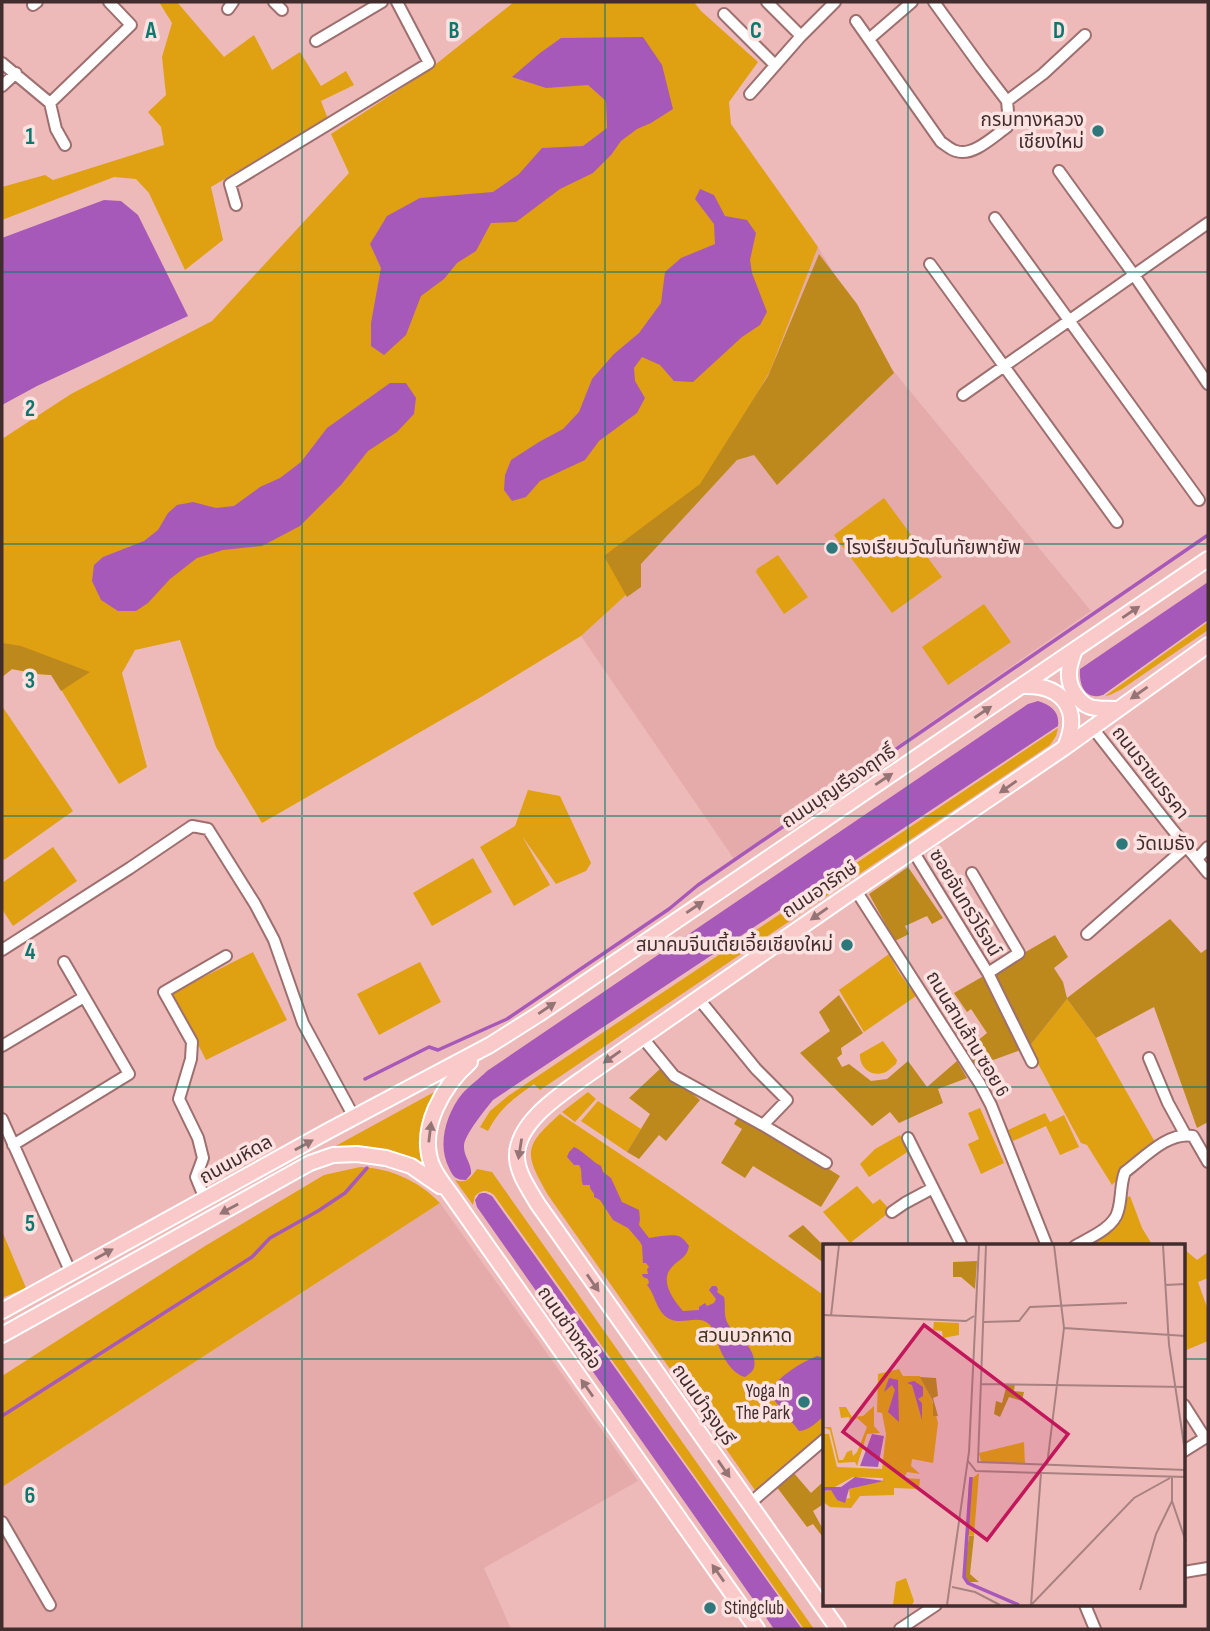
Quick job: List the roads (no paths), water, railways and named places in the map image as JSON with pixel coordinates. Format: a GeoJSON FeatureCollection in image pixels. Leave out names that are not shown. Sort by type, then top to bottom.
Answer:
{"type":"FeatureCollection","features":[{"type":"Feature","properties":{"kind":"main road","name":"ถนนบุญเรืองฤทธิ์"},"geometry":{"type":"LineString","coordinates":[[489,1045],[550,1007],[1208,559]]}},
{"type":"Feature","properties":{"kind":"main road"},"geometry":{"type":"LineString","coordinates":[[1075,650],[1068,674],[1078,699],[1088,706],[1117,709]]}},
{"type":"Feature","properties":{"kind":"main road","name":"ถนนอารักษ์"},"geometry":{"type":"LineString","coordinates":[[537,1203],[521,1175],[517,1157],[520,1140],[528,1126],[550,1102],[855,889],[1206,651]]}},
{"type":"Feature","properties":{"kind":"main road"},"geometry":{"type":"LineString","coordinates":[[1022,686],[1049,688],[1060,696],[1072,721],[1064,748]]}},
{"type":"Feature","properties":{"kind":"main road","name":"ถนนมหิดล"},"geometry":{"type":"LineString","coordinates":[[2,1311],[489,1045]]}},
{"type":"Feature","properties":{"kind":"main road","name":"ถนนช่างหล่อ"},"geometry":{"type":"LineString","coordinates":[[489,1045],[458,1072],[435,1109],[429,1151],[432,1165],[757,1629]]}},
{"type":"Feature","properties":{"kind":"main road","name":"ถนนมหิดล"},"geometry":{"type":"LineString","coordinates":[[2,1335],[310,1163],[333,1155],[357,1154],[386,1158],[411,1166],[450,1193]]}},
{"type":"Feature","properties":{"kind":"main road","name":"ถนนบำรุงบุรี"},"geometry":{"type":"LineString","coordinates":[[537,1203],[838,1629]]}},
{"type":"Feature","properties":{"kind":"street"},"geometry":{"type":"LineString","coordinates":[[50,103],[131,25],[109,2]]}},
{"type":"Feature","properties":{"kind":"street"},"geometry":{"type":"LineString","coordinates":[[316,41],[382,2]]}},
{"type":"Feature","properties":{"kind":"street"},"geometry":{"type":"LineString","coordinates":[[236,205],[230,184],[429,63],[397,2]]}},
{"type":"Feature","properties":{"kind":"street"},"geometry":{"type":"LineString","coordinates":[[767,2],[801,36]]}},
{"type":"Feature","properties":{"kind":"street"},"geometry":{"type":"LineString","coordinates":[[869,39],[912,2]]}},
{"type":"Feature","properties":{"kind":"street"},"geometry":{"type":"LineString","coordinates":[[856,21],[941,142],[954,151],[972,151],[1007,127],[1007,101],[934,2]]}},
{"type":"Feature","properties":{"kind":"street"},"geometry":{"type":"LineString","coordinates":[[750,94],[831,3]]}},
{"type":"Feature","properties":{"kind":"street"},"geometry":{"type":"LineString","coordinates":[[724,14],[775,65]]}},
{"type":"Feature","properties":{"kind":"street"},"geometry":{"type":"LineString","coordinates":[[1007,101],[1043,74],[1086,35]]}},
{"type":"Feature","properties":{"kind":"street"},"geometry":{"type":"LineString","coordinates":[[2,63],[50,103],[56,129],[65,145]]}},
{"type":"Feature","properties":{"kind":"street"},"geometry":{"type":"LineString","coordinates":[[2,86],[16,73]]}},
{"type":"Feature","properties":{"kind":"street"},"geometry":{"type":"LineString","coordinates":[[1059,171],[1208,384]]}},
{"type":"Feature","properties":{"kind":"street"},"geometry":{"type":"LineString","coordinates":[[995,218],[1199,500]]}},
{"type":"Feature","properties":{"kind":"street"},"geometry":{"type":"LineString","coordinates":[[963,395],[1208,223]]}},
{"type":"Feature","properties":{"kind":"street"},"geometry":{"type":"LineString","coordinates":[[930,264],[1117,522]]}},
{"type":"Feature","properties":{"kind":"street","name":"ถนนราชมรรคา"},"geometry":{"type":"LineString","coordinates":[[1092,727],[1208,873]]}},
{"type":"Feature","properties":{"kind":"street"},"geometry":{"type":"LineString","coordinates":[[2,950],[192,826],[208,829],[274,940],[303,1023],[354,1117]]}},
{"type":"Feature","properties":{"kind":"street"},"geometry":{"type":"LineString","coordinates":[[1087,934],[1186,847]]}},
{"type":"Feature","properties":{"kind":"street"},"geometry":{"type":"LineString","coordinates":[[1196,859],[1208,847]]}},
{"type":"Feature","properties":{"kind":"street","name":"ซอยจันทรวิโรจน์"},"geometry":{"type":"LineString","coordinates":[[913,851],[988,973],[1032,1062]]}},
{"type":"Feature","properties":{"kind":"street"},"geometry":{"type":"LineString","coordinates":[[972,873],[1019,953],[988,973]]}},
{"type":"Feature","properties":{"kind":"street","name":"ถนนสามล้าน ซอย 6"},"geometry":{"type":"LineString","coordinates":[[855,889],[980,1084],[1045,1244]]}},
{"type":"Feature","properties":{"kind":"street"},"geometry":{"type":"LineString","coordinates":[[205,1199],[196,1177],[203,1158],[198,1138],[179,1099],[191,1059],[192,1042],[164,992],[226,956]]}},
{"type":"Feature","properties":{"kind":"street"},"geometry":{"type":"LineString","coordinates":[[13,1145],[129,1074],[64,962]]}},
{"type":"Feature","properties":{"kind":"street"},"geometry":{"type":"LineString","coordinates":[[2,1046],[85,997]]}},
{"type":"Feature","properties":{"kind":"street"},"geometry":{"type":"LineString","coordinates":[[698,998],[756,1069],[787,1100],[763,1125]]}},
{"type":"Feature","properties":{"kind":"street"},"geometry":{"type":"LineString","coordinates":[[642,1037],[674,1076],[826,1163]]}},
{"type":"Feature","properties":{"kind":"street"},"geometry":{"type":"LineString","coordinates":[[1149,1058],[1185,1135]]}},
{"type":"Feature","properties":{"kind":"street"},"geometry":{"type":"LineString","coordinates":[[2,1119],[71,1273]]}},
{"type":"Feature","properties":{"kind":"street"},"geometry":{"type":"LineString","coordinates":[[1077,1244],[1114,1221],[1125,1172],[1158,1147],[1171,1139],[1193,1136],[1208,1162]]}},
{"type":"Feature","properties":{"kind":"street"},"geometry":{"type":"LineString","coordinates":[[908,1138],[961,1244]]}},
{"type":"Feature","properties":{"kind":"street"},"geometry":{"type":"LineString","coordinates":[[892,1212],[933,1188]]}},
{"type":"Feature","properties":{"kind":"street"},"geometry":{"type":"LineString","coordinates":[[1186,1408],[1207,1437],[1186,1450]]}},
{"type":"Feature","properties":{"kind":"street"},"geometry":{"type":"LineString","coordinates":[[749,1504],[823,1441]]}},
{"type":"Feature","properties":{"kind":"street"},"geometry":{"type":"LineString","coordinates":[[2,1522],[50,1605]]}},
{"type":"Feature","properties":{"kind":"street"},"geometry":{"type":"LineString","coordinates":[[1186,1572],[1208,1568]]}},
{"type":"Feature","properties":{"kind":"street"},"geometry":{"type":"LineString","coordinates":[[900,1629],[934,1606]]}},
{"type":"Feature","properties":{"kind":"street"},"geometry":{"type":"LineString","coordinates":[[1085,1606],[1096,1629]]}},
{"type":"Feature","properties":{"kind":"waterway"},"geometry":{"type":"LineString","coordinates":[[365,1079],[429,1047],[438,1050],[507,1019],[1208,535]]}},
{"type":"Feature","properties":{"kind":"waterway"},"geometry":{"type":"LineString","coordinates":[[2,1416],[252,1257],[270,1238],[345,1193],[367,1168]]}},
{"type":"Feature","properties":{"kind":"place","name":"กรมทางหลวง เชียงใหม่"},"geometry":{"type":"Point","coordinates":[1098,131]}},
{"type":"Feature","properties":{"kind":"place","name":"โรงเรียนวัฒโนทัยพายัพ"},"geometry":{"type":"Point","coordinates":[832,548]}},
{"type":"Feature","properties":{"kind":"place","name":"วัดเมธัง"},"geometry":{"type":"Point","coordinates":[1122,844]}},
{"type":"Feature","properties":{"kind":"place","name":"สมาคมจีนเตี้ยเอี้ยเชียงใหม่"},"geometry":{"type":"Point","coordinates":[847,945]}},
{"type":"Feature","properties":{"kind":"place","name":"Yoga In The Park"},"geometry":{"type":"Point","coordinates":[804,1402]}},
{"type":"Feature","properties":{"kind":"place","name":"Stingclub"},"geometry":{"type":"Point","coordinates":[710,1608]}},
{"type":"Feature","properties":{"kind":"park label","name":"สวนบวกหาด"},"geometry":{"type":"Point","coordinates":[745,1336]}}]}
